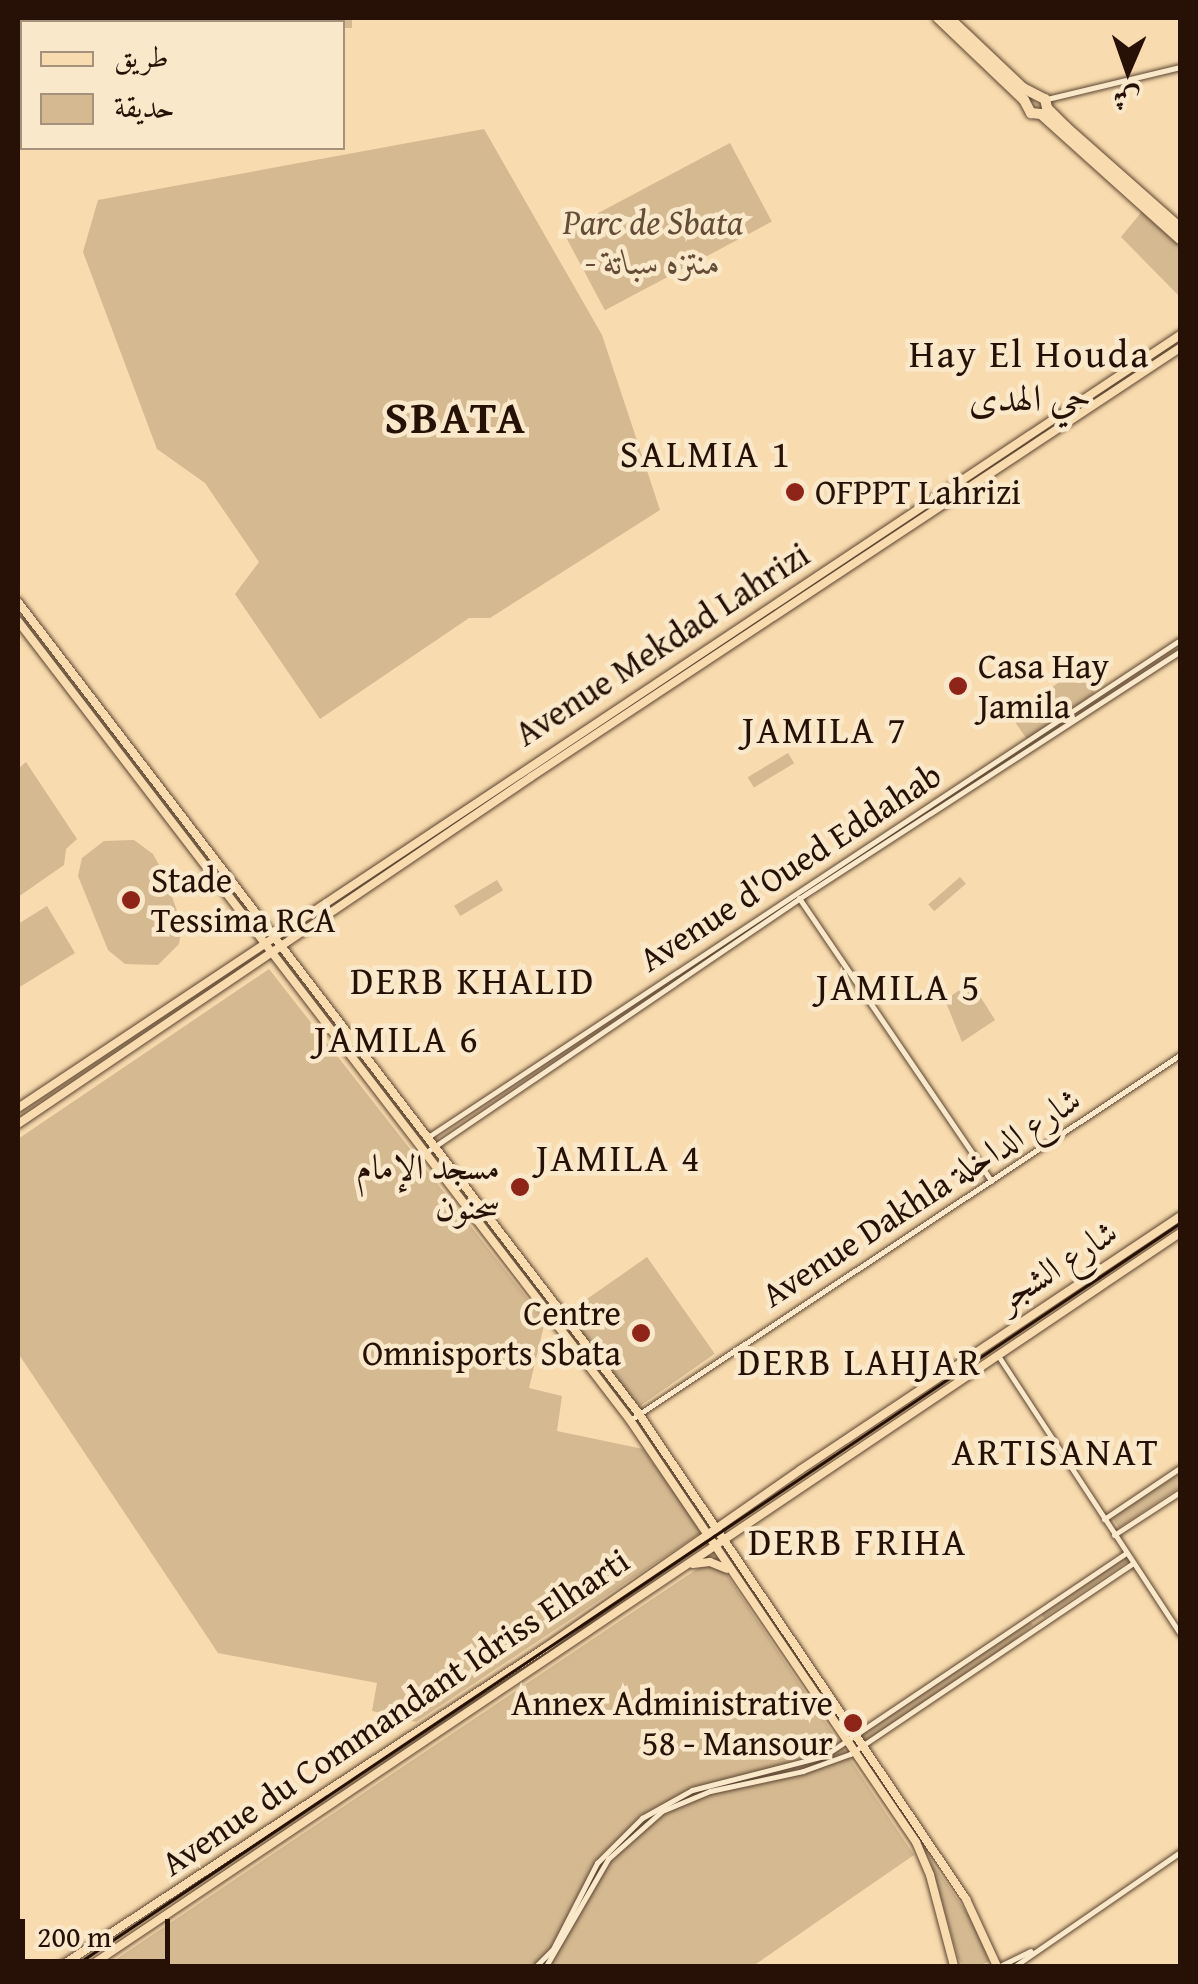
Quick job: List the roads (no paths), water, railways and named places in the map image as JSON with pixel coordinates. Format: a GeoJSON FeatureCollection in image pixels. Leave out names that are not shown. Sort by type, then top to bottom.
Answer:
{"type":"FeatureCollection","features":[{"type":"Feature","properties":{"kind":"highway"},"geometry":{"type":"LineString","coordinates":[[938,18],[1043,104],[1180,239]]}},
{"type":"Feature","properties":{"kind":"highway"},"geometry":{"type":"LineString","coordinates":[[949,18],[1180,228]]}},
{"type":"Feature","properties":{"kind":"main road","name":"Avenue Mekdad Lahrizi"},"geometry":{"type":"LineString","coordinates":[[22,1106],[1180,335]]}},
{"type":"Feature","properties":{"kind":"main road","name":"Avenue Mekdad Lahrizi"},"geometry":{"type":"LineString","coordinates":[[18,1124],[282,944],[1180,348]]}},
{"type":"Feature","properties":{"kind":"main road"},"geometry":{"type":"LineString","coordinates":[[18,602],[639,1414],[850,1736]]}},
{"type":"Feature","properties":{"kind":"main road"},"geometry":{"type":"LineString","coordinates":[[18,621],[630,1420],[732,1572],[970,1906],[998,1966]]}},
{"type":"Feature","properties":{"kind":"main road"},"geometry":{"type":"LineString","coordinates":[[22,1106],[33,1114]]}},
{"type":"Feature","properties":{"kind":"main road","name":"شارع الشجر"},"geometry":{"type":"LineString","coordinates":[[707,1534],[1180,1217]]}},
{"type":"Feature","properties":{"kind":"main road","name":"شارع الشجر"},"geometry":{"type":"LineString","coordinates":[[715,1546],[1180,1233]]}},
{"type":"Feature","properties":{"kind":"main road"},"geometry":{"type":"LineString","coordinates":[[607,1390],[616,1384]]}},
{"type":"Feature","properties":{"kind":"main road","name":"Avenue du Commandant Idriss Elharti"},"geometry":{"type":"LineString","coordinates":[[61,1966],[544,1648],[707,1534]]}},
{"type":"Feature","properties":{"kind":"main road","name":"Avenue du Commandant Idriss Elharti"},"geometry":{"type":"LineString","coordinates":[[96,1965],[715,1546]]}},
{"type":"Feature","properties":{"kind":"main road"},"geometry":{"type":"LineString","coordinates":[[689,1566],[706,1562],[732,1572]]}},
{"type":"Feature","properties":{"kind":"main road"},"geometry":{"type":"LineString","coordinates":[[859,1749],[924,1858],[954,1966]]}},
{"type":"Feature","properties":{"kind":"street"},"geometry":{"type":"LineString","coordinates":[[1043,104],[1180,67]]}},
{"type":"Feature","properties":{"kind":"street","name":"Avenue d'Oued Eddahab"},"geometry":{"type":"LineString","coordinates":[[431,1141],[1180,640]]}},
{"type":"Feature","properties":{"kind":"street","name":"Avenue d'Oued Eddahab"},"geometry":{"type":"LineString","coordinates":[[797,895],[1180,651]]}},
{"type":"Feature","properties":{"kind":"street"},"geometry":{"type":"LineString","coordinates":[[797,895],[991,1181]]}},
{"type":"Feature","properties":{"kind":"street","name":"Avenue Dakhla شارع الداخلة"},"geometry":{"type":"LineString","coordinates":[[630,1420],[1180,1056]]}},
{"type":"Feature","properties":{"kind":"street"},"geometry":{"type":"LineString","coordinates":[[418,1144],[431,1141]]}},
{"type":"Feature","properties":{"kind":"street"},"geometry":{"type":"LineString","coordinates":[[425,1153],[431,1141]]}},
{"type":"Feature","properties":{"kind":"street"},"geometry":{"type":"LineString","coordinates":[[997,1355],[1180,1634]]}},
{"type":"Feature","properties":{"kind":"street"},"geometry":{"type":"LineString","coordinates":[[1104,1520],[1180,1468]]}},
{"type":"Feature","properties":{"kind":"street"},"geometry":{"type":"LineString","coordinates":[[1114,1535],[1180,1492]]}},
{"type":"Feature","properties":{"kind":"street"},"geometry":{"type":"LineString","coordinates":[[536,1966],[557,1942],[597,1863],[642,1818],[692,1790],[817,1760],[1126,1553]]}},
{"type":"Feature","properties":{"kind":"street"},"geometry":{"type":"LineString","coordinates":[[546,1966],[608,1859],[662,1811],[710,1791],[803,1772],[859,1749],[1133,1563]]}},
{"type":"Feature","properties":{"kind":"street"},"geometry":{"type":"LineString","coordinates":[[1014,1966],[1180,1852]]}},
{"type":"Feature","properties":{"kind":"street"},"geometry":{"type":"LineString","coordinates":[[998,1966],[1034,1950]]}},
{"type":"Feature","properties":{"kind":"tram line"},"geometry":{"type":"LineString","coordinates":[[74,1966],[1180,1223]]}},
{"type":"Feature","properties":{"kind":"place","name":"OFPPT Lahrizi"},"geometry":{"type":"Point","coordinates":[795,492]}},
{"type":"Feature","properties":{"kind":"place","name":"Casa Hay Jamila"},"geometry":{"type":"Point","coordinates":[958,686]}},
{"type":"Feature","properties":{"kind":"place","name":"Stade Tessima RCA"},"geometry":{"type":"Point","coordinates":[131,900]}},
{"type":"Feature","properties":{"kind":"place","name":"مسجد الإمام سحنون"},"geometry":{"type":"Point","coordinates":[520,1187]}},
{"type":"Feature","properties":{"kind":"place","name":"Centre Omnisports Sbata"},"geometry":{"type":"Point","coordinates":[641,1333]}},
{"type":"Feature","properties":{"kind":"place","name":"Annex Administrative 58 - Mansour"},"geometry":{"type":"Point","coordinates":[853,1723]}},
{"type":"Feature","properties":{"kind":"district","name":"Hay El Houda حي الهدى"},"geometry":{"type":"Point","coordinates":[1030,376]}},
{"type":"Feature","properties":{"kind":"district","name":"SBATA"},"geometry":{"type":"Point","coordinates":[456,417]}},
{"type":"Feature","properties":{"kind":"district","name":"SALMIA 1"},"geometry":{"type":"Point","coordinates":[706,454]}},
{"type":"Feature","properties":{"kind":"district","name":"JAMILA 7"},"geometry":{"type":"Point","coordinates":[825,730]}},
{"type":"Feature","properties":{"kind":"district","name":"DERB KHALID"},"geometry":{"type":"Point","coordinates":[473,981]}},
{"type":"Feature","properties":{"kind":"district","name":"JAMILA 5"},"geometry":{"type":"Point","coordinates":[899,987]}},
{"type":"Feature","properties":{"kind":"district","name":"JAMILA 6"},"geometry":{"type":"Point","coordinates":[397,1039]}},
{"type":"Feature","properties":{"kind":"district","name":"JAMILA 4"},"geometry":{"type":"Point","coordinates":[619,1158]}},
{"type":"Feature","properties":{"kind":"district","name":"DERB LAHJAR"},"geometry":{"type":"Point","coordinates":[860,1362]}},
{"type":"Feature","properties":{"kind":"district","name":"ARTISANAT"},"geometry":{"type":"Point","coordinates":[1056,1452]}},
{"type":"Feature","properties":{"kind":"district","name":"DERB FRIHA"},"geometry":{"type":"Point","coordinates":[858,1542]}},
{"type":"Feature","properties":{"kind":"park label","name":"Parc de Sbata - منتزه سباتة"},"geometry":{"type":"Point","coordinates":[653,242]}}]}
